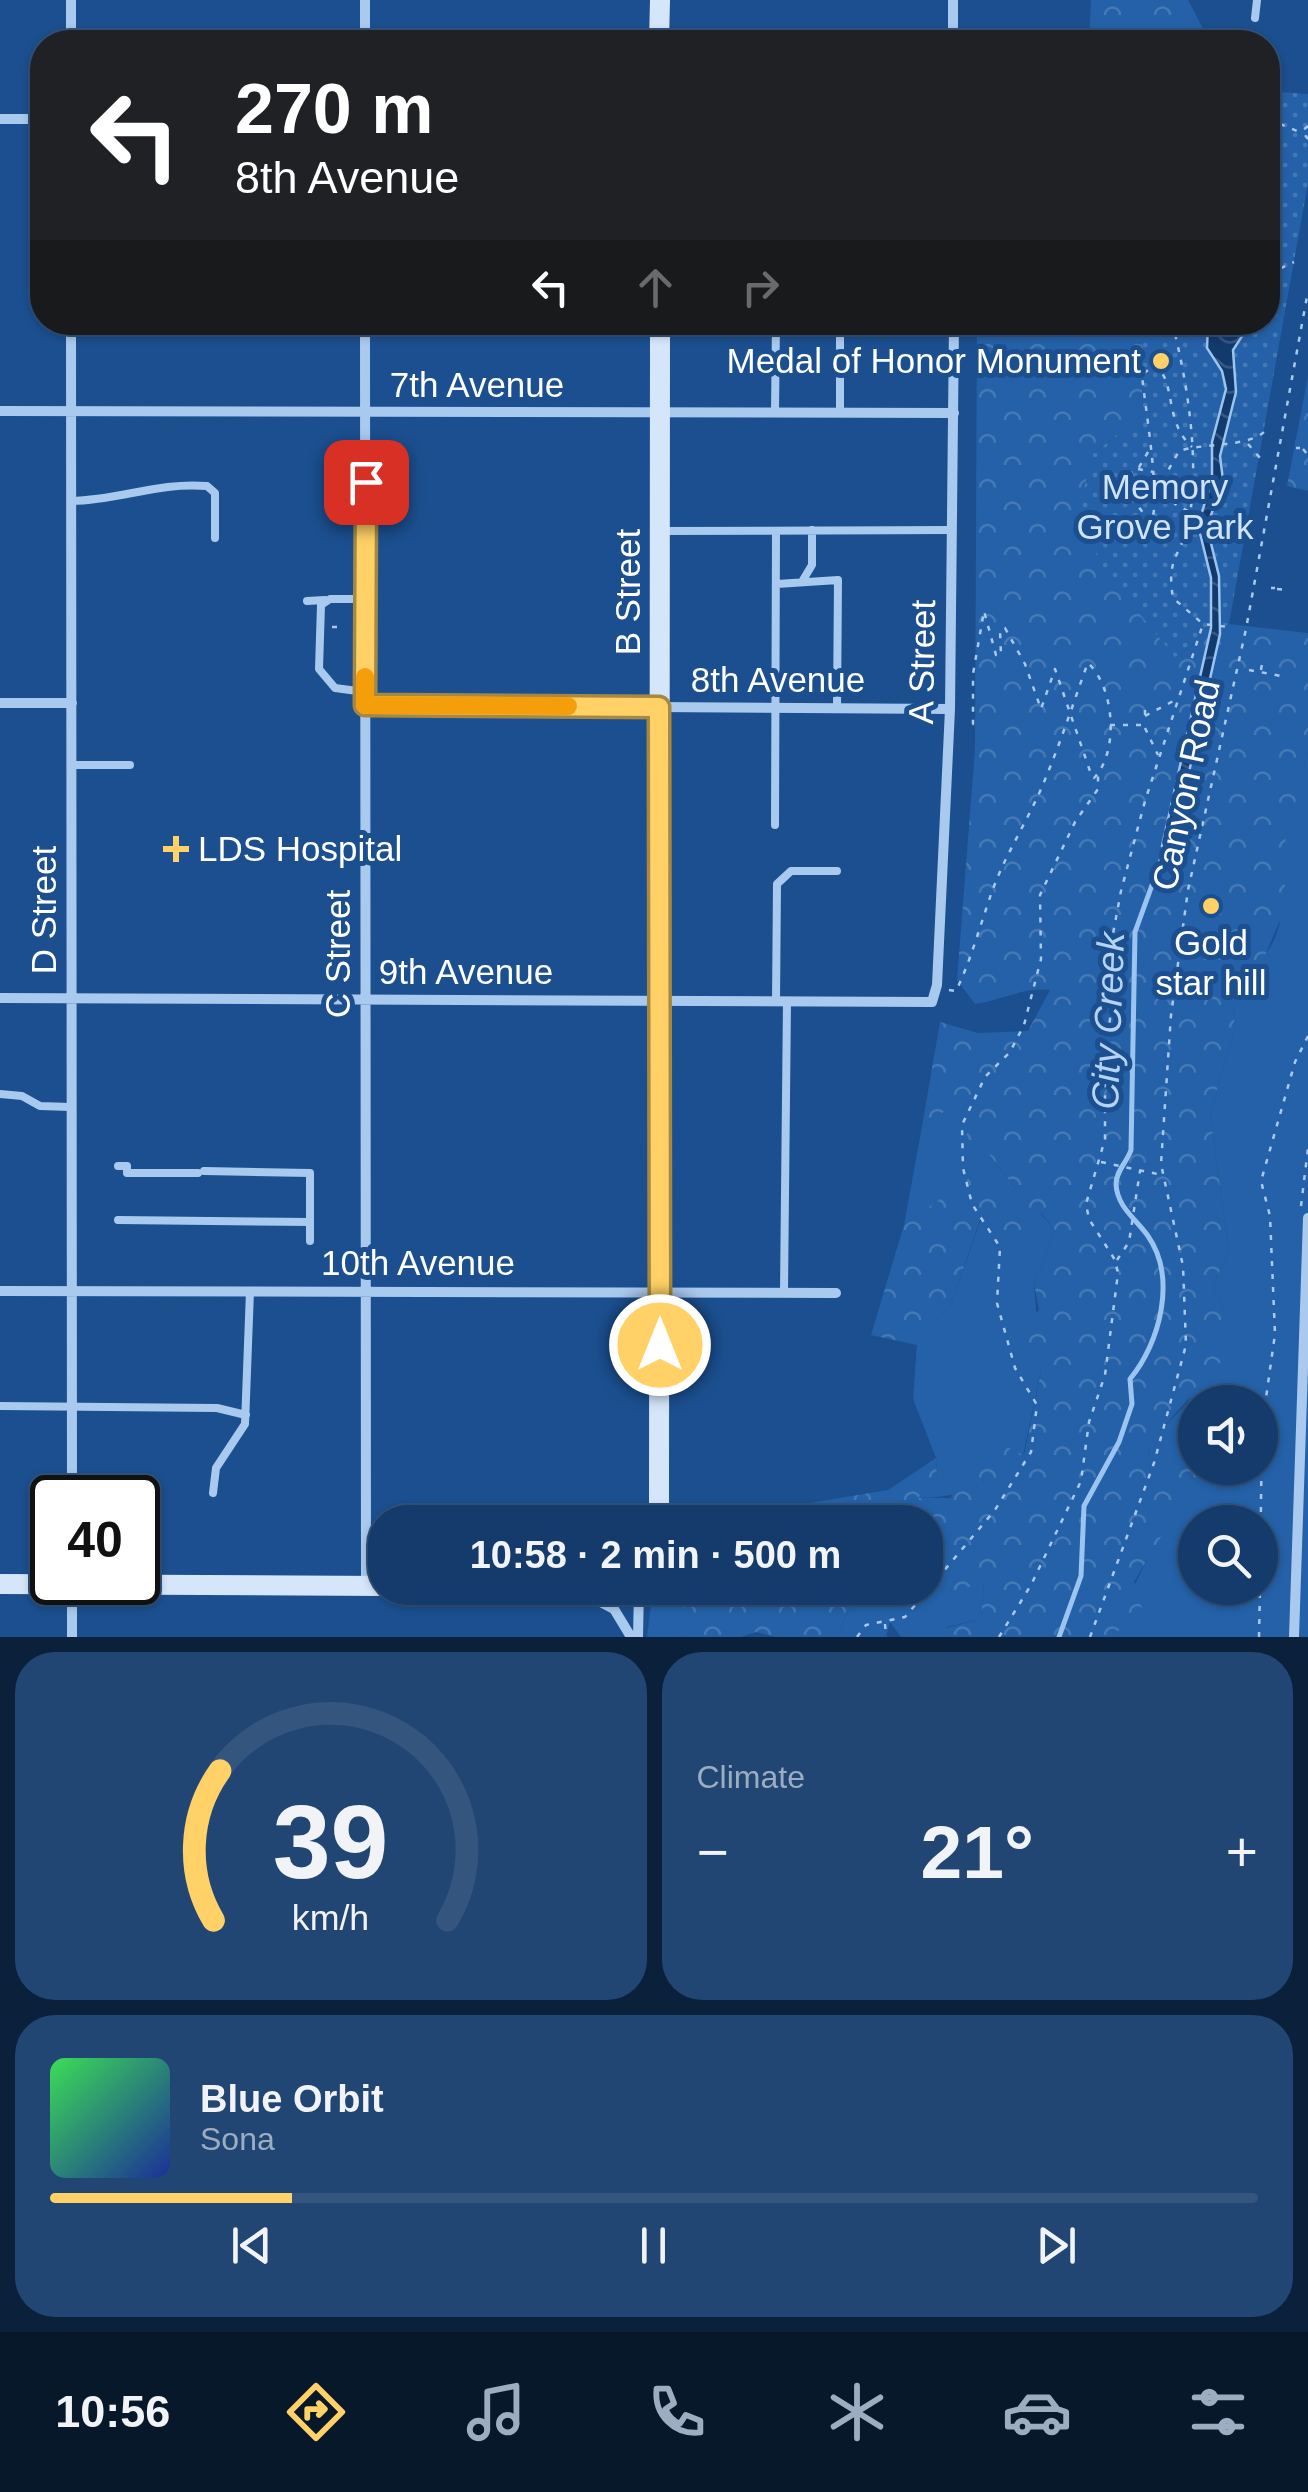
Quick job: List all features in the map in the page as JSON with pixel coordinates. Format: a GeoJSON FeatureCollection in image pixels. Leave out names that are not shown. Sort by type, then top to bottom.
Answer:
{"type":"FeatureCollection","features":[{"type":"Feature","properties":{"kind":"street"},"geometry":{"type":"LineString","coordinates":[[71,0],[71,30]]}},
{"type":"Feature","properties":{"kind":"street"},"geometry":{"type":"LineString","coordinates":[[365,0],[365,30]]}},
{"type":"Feature","properties":{"kind":"street"},"geometry":{"type":"LineString","coordinates":[[659,30],[660,0]]}},
{"type":"Feature","properties":{"kind":"street"},"geometry":{"type":"LineString","coordinates":[[953,0],[953,30]]}},
{"type":"Feature","properties":{"kind":"street"},"geometry":{"type":"LineString","coordinates":[[0,119],[30,119]]}},
{"type":"Feature","properties":{"kind":"street","name":"D Street"},"geometry":{"type":"LineString","coordinates":[[71,335],[72,1475]]}},
{"type":"Feature","properties":{"kind":"street","name":"C Street"},"geometry":{"type":"LineString","coordinates":[[365,335],[366,1290],[373,1505]]}},
{"type":"Feature","properties":{"kind":"street","name":"B Street"},"geometry":{"type":"LineString","coordinates":[[659,1505],[660,335]]}},
{"type":"Feature","properties":{"kind":"street","name":"A Street"},"geometry":{"type":"LineString","coordinates":[[932,1002],[937,985],[950,709],[954,335]]}},
{"type":"Feature","properties":{"kind":"street","name":"7th Avenue"},"geometry":{"type":"LineString","coordinates":[[0,411],[954,413]]}},
{"type":"Feature","properties":{"kind":"street"},"geometry":{"type":"LineString","coordinates":[[0,702],[72,704]]}},
{"type":"Feature","properties":{"kind":"street","name":"8th Avenue"},"geometry":{"type":"LineString","coordinates":[[365,705],[950,709]]}},
{"type":"Feature","properties":{"kind":"street","name":"9th Avenue"},"geometry":{"type":"LineString","coordinates":[[0,998],[932,1002]]}},
{"type":"Feature","properties":{"kind":"street"},"geometry":{"type":"LineString","coordinates":[[1294,1637],[1308,1218]]}},
{"type":"Feature","properties":{"kind":"street","name":"10th Avenue"},"geometry":{"type":"LineString","coordinates":[[0,1290],[836,1292]]}},
{"type":"Feature","properties":{"kind":"street"},"geometry":{"type":"LineString","coordinates":[[0,1584],[30,1584]]}},
{"type":"Feature","properties":{"kind":"street"},"geometry":{"type":"LineString","coordinates":[[160,1585],[368,1586]]}},
{"type":"Feature","properties":{"kind":"street"},"geometry":{"type":"LineString","coordinates":[[72,1605],[72,1637]]}},
{"type":"Feature","properties":{"kind":"street"},"geometry":{"type":"LineString","coordinates":[[606,1605],[614,1609],[635,1637]]}},
{"type":"Feature","properties":{"kind":"street"},"geometry":{"type":"LineString","coordinates":[[635,1637],[638,1605]]}},
{"type":"Feature","properties":{"kind":"lane"},"geometry":{"type":"LineString","coordinates":[[1255,18],[1257,0]]}},
{"type":"Feature","properties":{"kind":"lane"},"geometry":{"type":"LineString","coordinates":[[776,335],[776,412]]}},
{"type":"Feature","properties":{"kind":"lane"},"geometry":{"type":"LineString","coordinates":[[840,335],[840,412]]}},
{"type":"Feature","properties":{"kind":"lane"},"geometry":{"type":"LineString","coordinates":[[71,501],[116,500],[159,485],[207,486],[215,493],[215,538]]}},
{"type":"Feature","properties":{"kind":"lane"},"geometry":{"type":"LineString","coordinates":[[803,580],[812,565],[812,530]]}},
{"type":"Feature","properties":{"kind":"lane"},"geometry":{"type":"LineString","coordinates":[[661,531],[952,530]]}},
{"type":"Feature","properties":{"kind":"lane"},"geometry":{"type":"LineString","coordinates":[[776,531],[776,825]]}},
{"type":"Feature","properties":{"kind":"lane"},"geometry":{"type":"LineString","coordinates":[[777,584],[838,580],[837,708]]}},
{"type":"Feature","properties":{"kind":"lane"},"geometry":{"type":"LineString","coordinates":[[326,600],[320,609],[319,660],[327,683],[365,692]]}},
{"type":"Feature","properties":{"kind":"lane"},"geometry":{"type":"LineString","coordinates":[[307,601],[365,600]]}},
{"type":"Feature","properties":{"kind":"lane"},"geometry":{"type":"LineString","coordinates":[[306,660],[319,660]]}},
{"type":"Feature","properties":{"kind":"lane"},"geometry":{"type":"LineString","coordinates":[[72,764],[130,764]]}},
{"type":"Feature","properties":{"kind":"lane"},"geometry":{"type":"LineString","coordinates":[[784,1291],[782,1001],[776,884],[791,871],[837,870]]}},
{"type":"Feature","properties":{"kind":"lane"},"geometry":{"type":"LineString","coordinates":[[0,1094],[22,1096],[40,1106],[70,1107]]}},
{"type":"Feature","properties":{"kind":"lane"},"geometry":{"type":"LineString","coordinates":[[118,1166],[127,1166],[126,1173],[310,1172],[310,1240]]}},
{"type":"Feature","properties":{"kind":"lane"},"geometry":{"type":"LineString","coordinates":[[118,1220],[310,1222]]}},
{"type":"Feature","properties":{"kind":"lane"},"geometry":{"type":"LineString","coordinates":[[212,1493],[216,1468],[245,1424],[250,1291]]}},
{"type":"Feature","properties":{"kind":"lane"},"geometry":{"type":"LineString","coordinates":[[0,1406],[217,1408],[246,1415]]}},
{"type":"Feature","properties":{"kind":"path"},"geometry":{"type":"LineString","coordinates":[[1280,123],[1308,139]]}},
{"type":"Feature","properties":{"kind":"path"},"geometry":{"type":"LineString","coordinates":[[1302,133],[1308,126]]}},
{"type":"Feature","properties":{"kind":"path"},"geometry":{"type":"LineString","coordinates":[[1280,269],[1294,262]]}},
{"type":"Feature","properties":{"kind":"path","name":"Canyon Road"},"geometry":{"type":"LineString","coordinates":[[1090,1637],[1154,1462],[1186,1345],[1183,1266],[1162,1174],[1162,1103],[1188,890],[1246,630],[1308,291]]}},
{"type":"Feature","properties":{"kind":"path"},"geometry":{"type":"LineString","coordinates":[[1174,335],[1176,354],[1188,384],[1192,446],[1186,532],[1172,558],[1170,580],[1181,608],[1203,624],[1228,627]]}},
{"type":"Feature","properties":{"kind":"path"},"geometry":{"type":"LineString","coordinates":[[1148,452],[1138,469],[1119,484],[1122,496],[1135,502],[1150,522],[1157,514],[1158,488],[1148,452],[1142,375],[1154,365],[1165,378],[1176,432],[1192,446]]}},
{"type":"Feature","properties":{"kind":"path"},"geometry":{"type":"LineString","coordinates":[[1189,511],[1175,504],[1167,486],[1165,476],[1171,460],[1192,446],[1225,440],[1245,442],[1264,432]]}},
{"type":"Feature","properties":{"kind":"path"},"geometry":{"type":"LineString","coordinates":[[1245,442],[1260,458]]}},
{"type":"Feature","properties":{"kind":"path"},"geometry":{"type":"LineString","coordinates":[[1300,448],[1308,454]]}},
{"type":"Feature","properties":{"kind":"path"},"geometry":{"type":"LineString","coordinates":[[1138,469],[1154,472]]}},
{"type":"Feature","properties":{"kind":"path"},"geometry":{"type":"LineString","coordinates":[[1156,478],[1165,476]]}},
{"type":"Feature","properties":{"kind":"path"},"geometry":{"type":"LineString","coordinates":[[1158,488],[1167,486]]}},
{"type":"Feature","properties":{"kind":"path"},"geometry":{"type":"LineString","coordinates":[[1135,502],[1155,498]]}},
{"type":"Feature","properties":{"kind":"path"},"geometry":{"type":"LineString","coordinates":[[1274,588],[1290,590]]}},
{"type":"Feature","properties":{"kind":"path"},"geometry":{"type":"LineString","coordinates":[[966,724],[974,724],[973,690],[984,611],[996,655],[1000,655],[1000,631],[1006,628],[1025,664],[1041,709],[1053,668],[1091,774],[1098,776]]}},
{"type":"Feature","properties":{"kind":"path"},"geometry":{"type":"LineString","coordinates":[[999,1637],[1031,1586],[1081,1481],[1089,1422],[1105,1375],[1118,1278],[1116,1261],[1086,1211],[1089,1184],[1106,1138],[1105,1062],[1111,1010],[1106,971],[1121,891],[1158,757],[1203,624]]}},
{"type":"Feature","properties":{"kind":"path"},"geometry":{"type":"LineString","coordinates":[[333,627],[345,628]]}},
{"type":"Feature","properties":{"kind":"path"},"geometry":{"type":"LineString","coordinates":[[1260,672],[1263,658]]}},
{"type":"Feature","properties":{"kind":"path"},"geometry":{"type":"LineString","coordinates":[[857,1637],[866,1625],[906,1617],[1012,1486],[1031,1452],[1037,1405],[1015,1368],[997,1303],[1000,1247],[976,1216],[963,1168],[960,1136],[985,1076],[1010,1052],[1024,1025],[1042,959],[1040,895],[1075,822],[1098,789],[1098,776],[1108,750],[1109,725],[1107,694],[1090,663],[1042,787],[993,890],[964,974],[956,991],[948,989]]}},
{"type":"Feature","properties":{"kind":"path"},"geometry":{"type":"LineString","coordinates":[[1249,670],[1281,676]]}},
{"type":"Feature","properties":{"kind":"path"},"geometry":{"type":"LineString","coordinates":[[966,691],[973,690]]}},
{"type":"Feature","properties":{"kind":"path"},"geometry":{"type":"LineString","coordinates":[[1145,716],[1179,698]]}},
{"type":"Feature","properties":{"kind":"path"},"geometry":{"type":"LineString","coordinates":[[1145,710],[1145,739]]}},
{"type":"Feature","properties":{"kind":"path"},"geometry":{"type":"LineString","coordinates":[[1109,725],[1145,727]]}},
{"type":"Feature","properties":{"kind":"path"},"geometry":{"type":"LineString","coordinates":[[1145,727],[1158,757]]}},
{"type":"Feature","properties":{"kind":"path"},"geometry":{"type":"LineString","coordinates":[[1261,1505],[1262,1426],[1275,1334],[1270,1216],[1261,1180],[1294,1062],[1308,1036]]}},
{"type":"Feature","properties":{"kind":"path"},"geometry":{"type":"LineString","coordinates":[[1100,1162],[1162,1174]]}},
{"type":"Feature","properties":{"kind":"path"},"geometry":{"type":"LineString","coordinates":[[1116,1261],[1128,1247],[1140,1171]]}},
{"type":"Feature","properties":{"kind":"path"},"geometry":{"type":"LineString","coordinates":[[1259,1637],[1260,1605]]}},
{"type":"Feature","properties":{"kind":"path"},"geometry":{"type":"LineString","coordinates":[[885,1624],[886,1637]]}},
{"type":"Feature","properties":{"kind":"green space"},"geometry":{"type":"Polygon","coordinates":[[[1091,0],[1188,0],[1204,30],[1090,30],[1091,0]]]}},
{"type":"Feature","properties":{"kind":"green space","name":"Memory Grove Park"},"geometry":{"type":"Polygon","coordinates":[[[1280,92],[1308,94],[1308,183],[1229,624],[1175,657],[1108,575],[1076,519],[1093,454],[1142,415],[1143,335],[1280,335],[1280,92]]]}},
{"type":"Feature","properties":{"kind":"green space"},"geometry":{"type":"Polygon","coordinates":[[[977,335],[1143,335],[1142,415],[1093,454],[1175,657],[1229,624],[1308,633],[1308,752],[1285,843],[1285,909],[1262,962],[1236,978],[1234,1032],[1210,1114],[1229,1250],[1213,1286],[1224,1311],[1224,1358],[1200,1385],[1178,1385],[1178,1411],[1148,1445],[1151,1489],[1178,1456],[1178,1485],[1192,1485],[1134,1582],[1144,1615],[1108,1637],[946,1637],[946,1628],[981,1619],[984,1583],[943,1594],[943,1505],[798,1505],[888,1490],[936,1458],[937,1477],[918,1498],[951,1498],[959,1474],[977,1487],[977,1451],[995,1442],[1024,1455],[1041,1371],[1009,1346],[1039,1310],[1034,1284],[1055,1230],[1041,1213],[1015,1235],[980,1220],[952,1302],[917,1345],[871,1335],[904,1225],[976,1173],[999,1199],[1016,1189],[989,1154],[964,1145],[978,1090],[922,1126],[940,1022],[978,1033],[1028,1031],[1050,990],[1022,992],[975,1004],[957,980],[975,749],[977,335]]]}},
{"type":"Feature","properties":{"kind":"green space"},"geometry":{"type":"Polygon","coordinates":[[[1308,376],[1308,491],[1287,486],[1308,376]]]}},
{"type":"Feature","properties":{"kind":"green space"},"geometry":{"type":"Polygon","coordinates":[[[1308,752],[1308,1637],[1108,1637],[1165,1525],[1191,1485],[1278,1485],[1278,1385],[1195,1385],[1224,1311],[1213,1286],[1229,1250],[1210,1114],[1234,1032],[1236,978],[1256,964],[1277,934],[1287,831],[1308,752]]]}},
{"type":"Feature","properties":{"kind":"green space"},"geometry":{"type":"Polygon","coordinates":[[[979,1089],[989,1154],[1016,1189],[999,1200],[976,1174],[904,1225],[922,1126],[979,1089]]]}},
{"type":"Feature","properties":{"kind":"green space"},"geometry":{"type":"Polygon","coordinates":[[[1040,1213],[1055,1230],[1034,1284],[1041,1370],[1023,1456],[962,1492],[917,1498],[937,1477],[936,1458],[913,1399],[917,1345],[952,1302],[981,1219],[1040,1213]]]}},
{"type":"Feature","properties":{"kind":"green space"},"geometry":{"type":"Polygon","coordinates":[[[1178,1412],[1178,1458],[1151,1491],[1148,1444],[1178,1412]]]}},
{"type":"Feature","properties":{"kind":"green space"},"geometry":{"type":"Polygon","coordinates":[[[984,1582],[981,1619],[947,1627],[946,1637],[901,1637],[890,1622],[886,1637],[836,1637],[851,1605],[943,1605],[943,1594],[984,1582]]]}},
{"type":"Feature","properties":{"kind":"green space"},"geometry":{"type":"Polygon","coordinates":[[[651,1605],[684,1605],[679,1632],[685,1637],[647,1637],[651,1605]]]}},
{"type":"Feature","properties":{"kind":"green space"},"geometry":{"type":"Polygon","coordinates":[[[684,1605],[851,1605],[836,1637],[775,1637],[756,1632],[741,1637],[685,1637],[678,1632],[684,1605]]]}},
{"type":"Feature","properties":{"kind":"water"},"geometry":{"type":"Polygon","coordinates":[[[1208,335],[1243,335],[1233,350],[1236,392],[1220,456],[1223,480],[1207,527],[1219,576],[1220,634],[1172,848],[1162,846],[1211,628],[1211,578],[1198,525],[1212,480],[1212,442],[1226,389],[1222,371],[1207,348],[1208,335]]]}},
{"type":"Feature","properties":{"kind":"waterway","name":"City Creek"},"geometry":{"type":"LineString","coordinates":[[1059,1637],[1081,1576],[1084,1506],[1119,1442],[1132,1404],[1130,1379],[1150,1347],[1161,1310],[1162,1271],[1157,1253],[1123,1206],[1116,1184],[1131,1150],[1135,932],[1168,841]]}},
{"type":"Feature","properties":{"kind":"slow traffic"},"geometry":{"type":"LineString","coordinates":[[365,677],[365,705],[568,706]]}},
{"type":"Feature","properties":{"kind":"place","name":"Medal of Honor Monument"},"geometry":{"type":"Point","coordinates":[1161,361]}},
{"type":"Feature","properties":{"kind":"place","name":"LDS Hospital"},"geometry":{"type":"Point","coordinates":[176,849]}},
{"type":"Feature","properties":{"kind":"place","name":"Gold star hill"},"geometry":{"type":"Point","coordinates":[1211,906]}},
{"type":"Feature","properties":{"kind":"route"},"geometry":{"type":"LineString","coordinates":[[366,482],[365,705],[659,707],[660,1345]]}}]}
